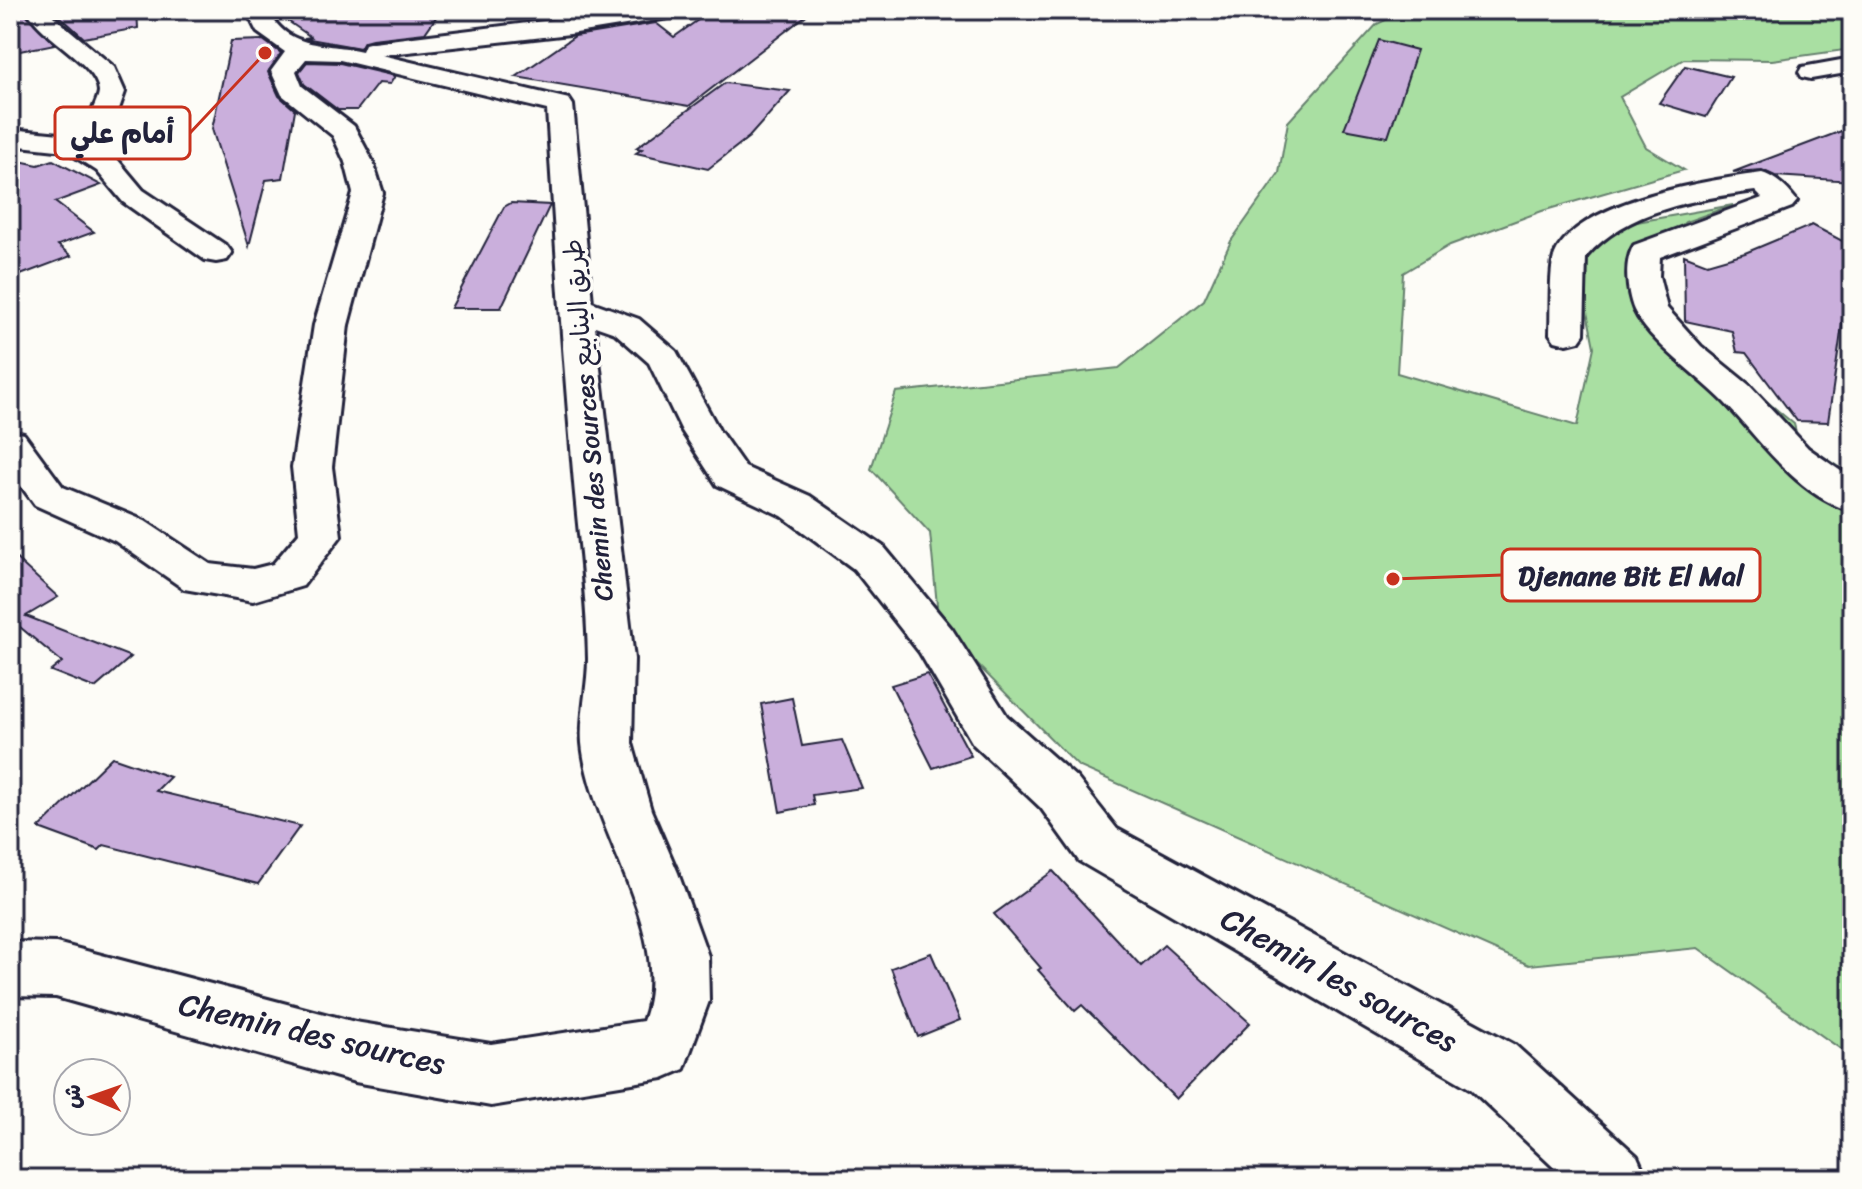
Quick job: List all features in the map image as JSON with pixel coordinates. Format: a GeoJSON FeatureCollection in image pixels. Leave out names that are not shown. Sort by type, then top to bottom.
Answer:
{"type":"FeatureCollection","features":[{"type":"Feature","properties":{"kind":"street"},"geometry":{"type":"LineString","coordinates":[[340,53],[584,26],[675,10]]}},
{"type":"Feature","properties":{"kind":"street"},"geometry":{"type":"LineString","coordinates":[[10,18],[38,11],[43,20],[105,72],[112,92],[106,109],[117,126],[73,143],[10,137]]}},
{"type":"Feature","properties":{"kind":"street"},"geometry":{"type":"LineString","coordinates":[[10,443],[49,496],[130,531],[199,578],[253,585],[288,575],[320,536],[312,467],[324,396],[331,325],[368,193],[359,162],[344,132],[291,90],[283,71],[299,51],[265,27],[266,12]]}},
{"type":"Feature","properties":{"kind":"street","name":"Chemin des Sources طريق الينابيع"},"geometry":{"type":"LineString","coordinates":[[299,51],[340,53],[560,105],[576,308],[611,659],[607,743],[625,810],[651,873],[679,956],[680,1001],[663,1048]]}},
{"type":"Feature","properties":{"kind":"street"},"geometry":{"type":"LineString","coordinates":[[1811,72],[1852,65]]}},
{"type":"Feature","properties":{"kind":"street"},"geometry":{"type":"LineString","coordinates":[[73,143],[107,165],[142,203],[216,253]]}},
{"type":"Feature","properties":{"kind":"street"},"geometry":{"type":"LineString","coordinates":[[1567,334],[1570,256],[1594,231],[1631,214],[1709,188],[1762,182],[1782,201],[1645,252],[1643,276],[1651,310],[1689,353],[1736,393],[1794,457],[1852,498]]}},
{"type":"Feature","properties":{"kind":"street","name":"Chemin les sources"},"geometry":{"type":"LineString","coordinates":[[576,308],[627,326],[664,358],[701,431],[731,476],[796,506],[869,558],[936,641],[990,730],[1059,793],[1098,845],[1493,1067],[1614,1179]]}},
{"type":"Feature","properties":{"kind":"street","name":"Chemin des sources"},"geometry":{"type":"LineString","coordinates":[[10,969],[56,970],[355,1052],[491,1075],[663,1048]]}},
{"type":"Feature","properties":{"kind":"green space"},"geometry":{"type":"Polygon","coordinates":[[[1407,10],[1852,10],[1852,49],[1772,60],[1684,59],[1620,97],[1646,147],[1684,170],[1542,211],[1450,245],[1403,273],[1397,373],[1577,426],[1594,347],[1577,261],[1620,225],[1733,205],[1685,222],[1661,248],[1659,295],[1682,331],[1794,424],[1798,440],[1852,475],[1852,1057],[1698,948],[1529,965],[1078,766],[939,626],[930,533],[871,469],[896,392],[1119,368],[1204,300],[1231,241],[1279,173],[1288,122],[1377,24],[1407,10]]]}},
{"type":"Feature","properties":{"kind":"building"},"geometry":{"type":"Polygon","coordinates":[[[53,10],[137,10],[138,28],[84,38],[53,10]]]}},
{"type":"Feature","properties":{"kind":"building"},"geometry":{"type":"Polygon","coordinates":[[[272,10],[441,10],[425,33],[372,39],[364,41],[360,48],[304,38],[311,37],[272,10]]]}},
{"type":"Feature","properties":{"kind":"building"},"geometry":{"type":"Polygon","coordinates":[[[712,10],[813,10],[689,106],[516,77],[575,36],[656,23],[674,37],[712,10]]]}},
{"type":"Feature","properties":{"kind":"building"},"geometry":{"type":"Polygon","coordinates":[[[26,14],[55,44],[10,53],[10,17],[26,14]]]}},
{"type":"Feature","properties":{"kind":"building"},"geometry":{"type":"Polygon","coordinates":[[[263,40],[281,53],[268,72],[279,96],[295,110],[283,178],[266,180],[249,246],[212,129],[231,41],[263,40]]]}},
{"type":"Feature","properties":{"kind":"building"},"geometry":{"type":"Polygon","coordinates":[[[1379,40],[1417,50],[1388,137],[1344,129],[1379,40]]]}},
{"type":"Feature","properties":{"kind":"building"},"geometry":{"type":"Polygon","coordinates":[[[307,62],[340,63],[395,76],[390,84],[378,83],[357,110],[338,110],[304,84],[299,72],[307,62]]]}},
{"type":"Feature","properties":{"kind":"building"},"geometry":{"type":"Polygon","coordinates":[[[1685,66],[1731,77],[1706,117],[1659,103],[1685,66]]]}},
{"type":"Feature","properties":{"kind":"building"},"geometry":{"type":"Polygon","coordinates":[[[725,83],[790,91],[749,137],[708,169],[636,153],[642,149],[636,148],[725,83]]]}},
{"type":"Feature","properties":{"kind":"building"},"geometry":{"type":"Polygon","coordinates":[[[1852,127],[1852,181],[1775,176],[1762,170],[1733,172],[1852,127]]]}},
{"type":"Feature","properties":{"kind":"building"},"geometry":{"type":"Polygon","coordinates":[[[10,159],[38,165],[53,160],[101,185],[55,202],[94,232],[58,245],[71,256],[10,279],[10,159]]]}},
{"type":"Feature","properties":{"kind":"building"},"geometry":{"type":"Polygon","coordinates":[[[511,203],[550,205],[501,308],[451,308],[504,207],[511,203]]]}},
{"type":"Feature","properties":{"kind":"building"},"geometry":{"type":"Polygon","coordinates":[[[1812,225],[1852,246],[1852,321],[1843,319],[1828,422],[1797,421],[1746,353],[1737,352],[1732,331],[1685,321],[1684,255],[1707,264],[1745,253],[1812,225]]]}},
{"type":"Feature","properties":{"kind":"building"},"geometry":{"type":"Polygon","coordinates":[[[10,553],[58,597],[26,616],[131,657],[95,688],[51,671],[62,662],[15,623],[10,625],[10,553]]]}},
{"type":"Feature","properties":{"kind":"building"},"geometry":{"type":"Polygon","coordinates":[[[927,674],[971,756],[933,768],[891,685],[927,674]]]}},
{"type":"Feature","properties":{"kind":"building"},"geometry":{"type":"Polygon","coordinates":[[[792,698],[802,746],[842,740],[862,788],[812,795],[814,805],[780,812],[761,704],[792,698]]]}},
{"type":"Feature","properties":{"kind":"building"},"geometry":{"type":"Polygon","coordinates":[[[112,757],[170,777],[156,791],[300,826],[258,884],[104,845],[99,850],[39,828],[112,757]]]}},
{"type":"Feature","properties":{"kind":"building"},"geometry":{"type":"Polygon","coordinates":[[[1053,871],[1141,966],[1164,945],[1250,1023],[1176,1099],[1082,1005],[1075,1011],[994,914],[1053,871]]]}},
{"type":"Feature","properties":{"kind":"building"},"geometry":{"type":"Polygon","coordinates":[[[931,953],[960,1020],[918,1037],[891,968],[931,953]]]}},
{"type":"Feature","properties":{"kind":"place","name":"أمام علي"},"geometry":{"type":"Point","coordinates":[265,53]}},
{"type":"Feature","properties":{"kind":"place","name":"Djenane Bit El Mal"},"geometry":{"type":"Point","coordinates":[1393,579]}}]}
